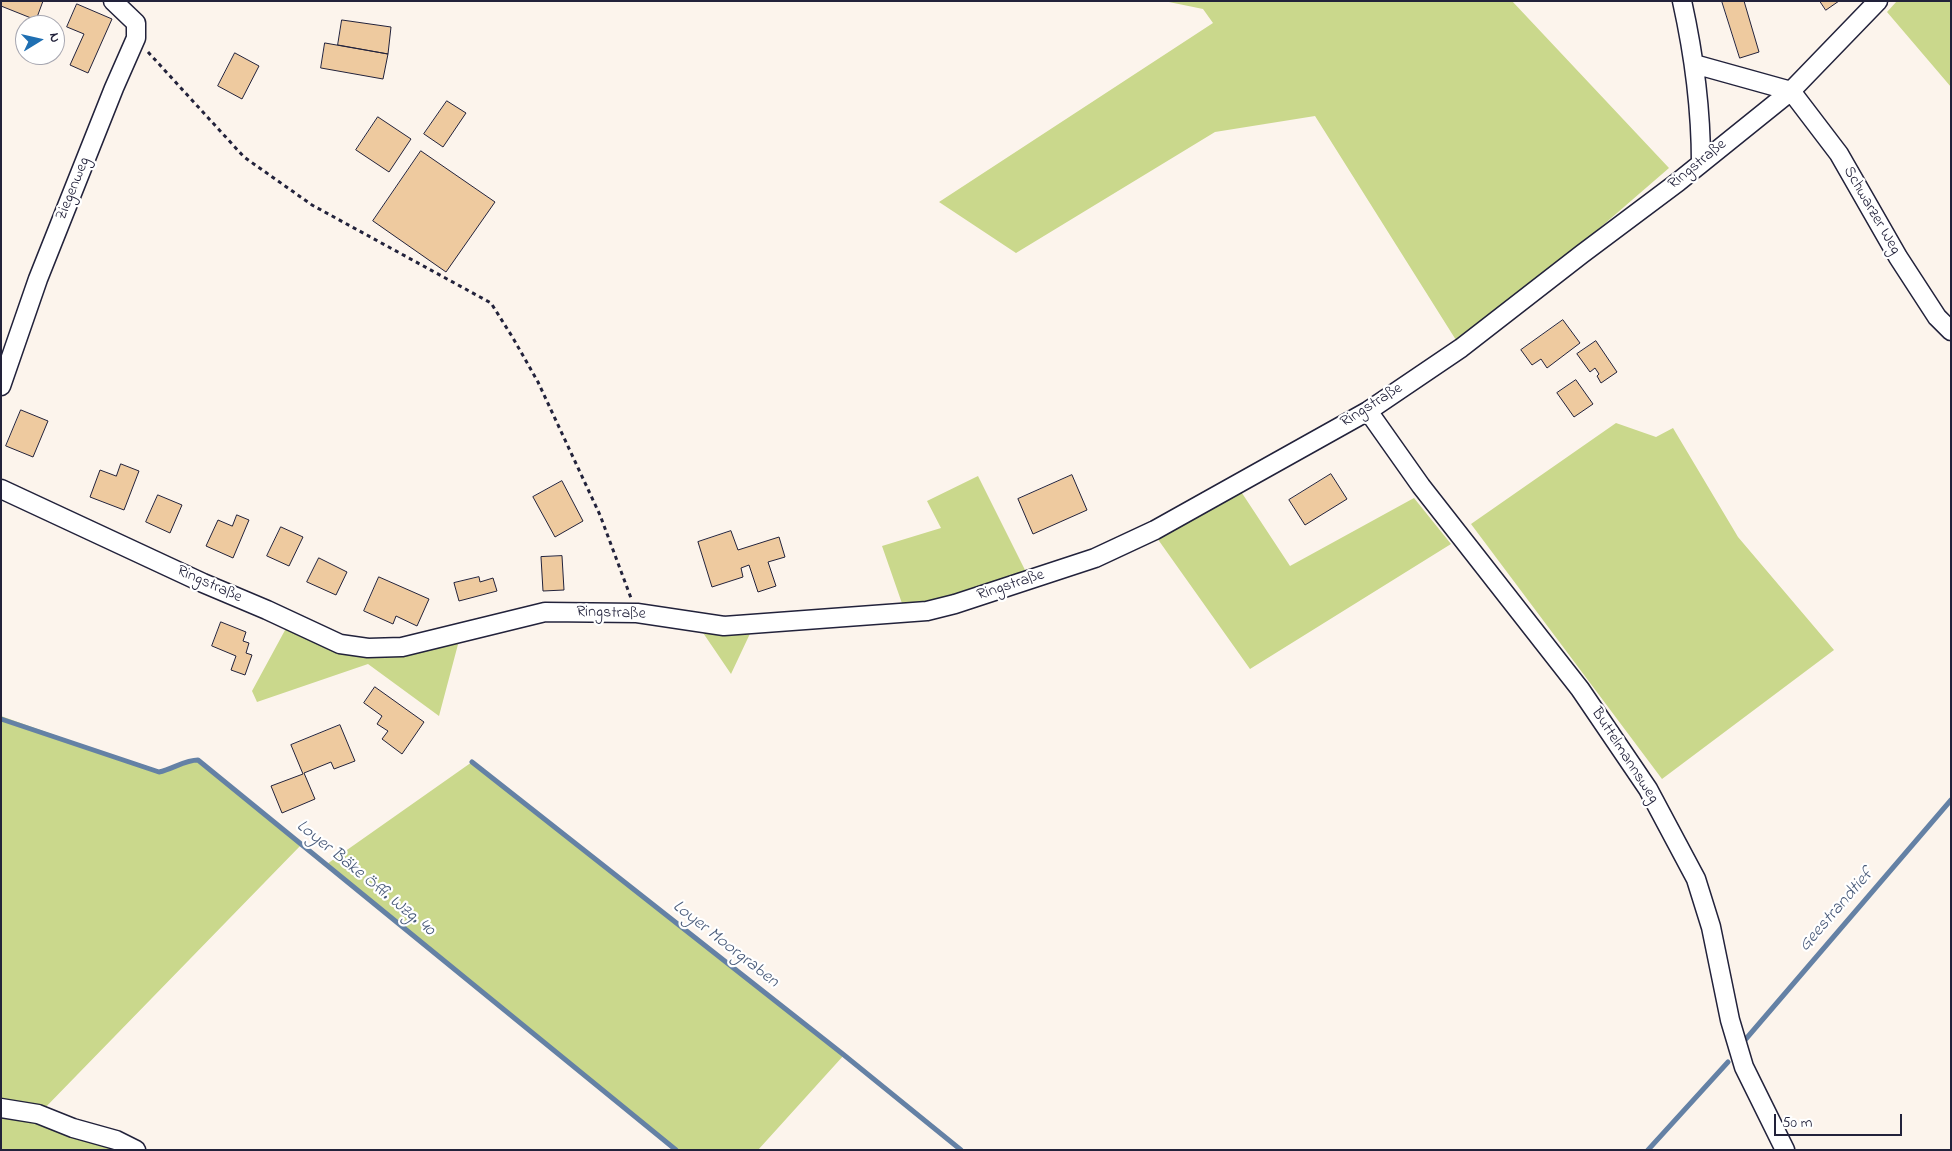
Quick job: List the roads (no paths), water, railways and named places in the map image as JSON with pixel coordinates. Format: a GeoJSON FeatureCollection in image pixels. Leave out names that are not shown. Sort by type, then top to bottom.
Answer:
{"type":"FeatureCollection","features":[{"type":"Feature","properties":{"kind":"street","name":"Ziegenweg"},"geometry":{"type":"LineString","coordinates":[[1,386],[38,279],[114,88],[136,38],[136,23],[113,1]]}},
{"type":"Feature","properties":{"kind":"street"},"geometry":{"type":"LineString","coordinates":[[1682,1],[1694,64],[1701,127],[1701,163]]}},
{"type":"Feature","properties":{"kind":"street","name":"Ringstraße"},"geometry":{"type":"LineString","coordinates":[[1,489],[340,644],[368,648],[402,647],[544,612],[637,613],[724,626],[927,611],[955,604],[1095,558],[1155,530],[1368,411],[1461,348],[1701,163],[1791,91],[1878,1]]}},
{"type":"Feature","properties":{"kind":"street"},"geometry":{"type":"LineString","coordinates":[[1694,64],[1791,91]]}},
{"type":"Feature","properties":{"kind":"street","name":"Schwarzer Weg"},"geometry":{"type":"LineString","coordinates":[[1791,91],[1838,154],[1898,257],[1937,318],[1951,331]]}},
{"type":"Feature","properties":{"kind":"street","name":"Buttelmannsweg"},"geometry":{"type":"LineString","coordinates":[[1368,411],[1421,486],[1580,689],[1648,789],[1696,879],[1711,927],[1730,1020],[1744,1067],[1785,1150]]}},
{"type":"Feature","properties":{"kind":"street"},"geometry":{"type":"LineString","coordinates":[[1,1108],[38,1114],[73,1128],[116,1140],[136,1150]]}},
{"type":"Feature","properties":{"kind":"waterway","name":"Loyer Bäke Öffl. Wzg. 40"},"geometry":{"type":"LineString","coordinates":[[1,719],[159,772],[188,761],[198,760],[676,1150]]}},
{"type":"Feature","properties":{"kind":"waterway","name":"Loyer Moorgraben"},"geometry":{"type":"LineString","coordinates":[[472,762],[844,1055],[961,1150]]}},
{"type":"Feature","properties":{"kind":"waterway","name":"Geestrandtief"},"geometry":{"type":"LineString","coordinates":[[1745,1040],[1951,800]]}},
{"type":"Feature","properties":{"kind":"waterway","name":"Geestrandtief"},"geometry":{"type":"LineString","coordinates":[[1648,1150],[1728,1062]]}}]}
